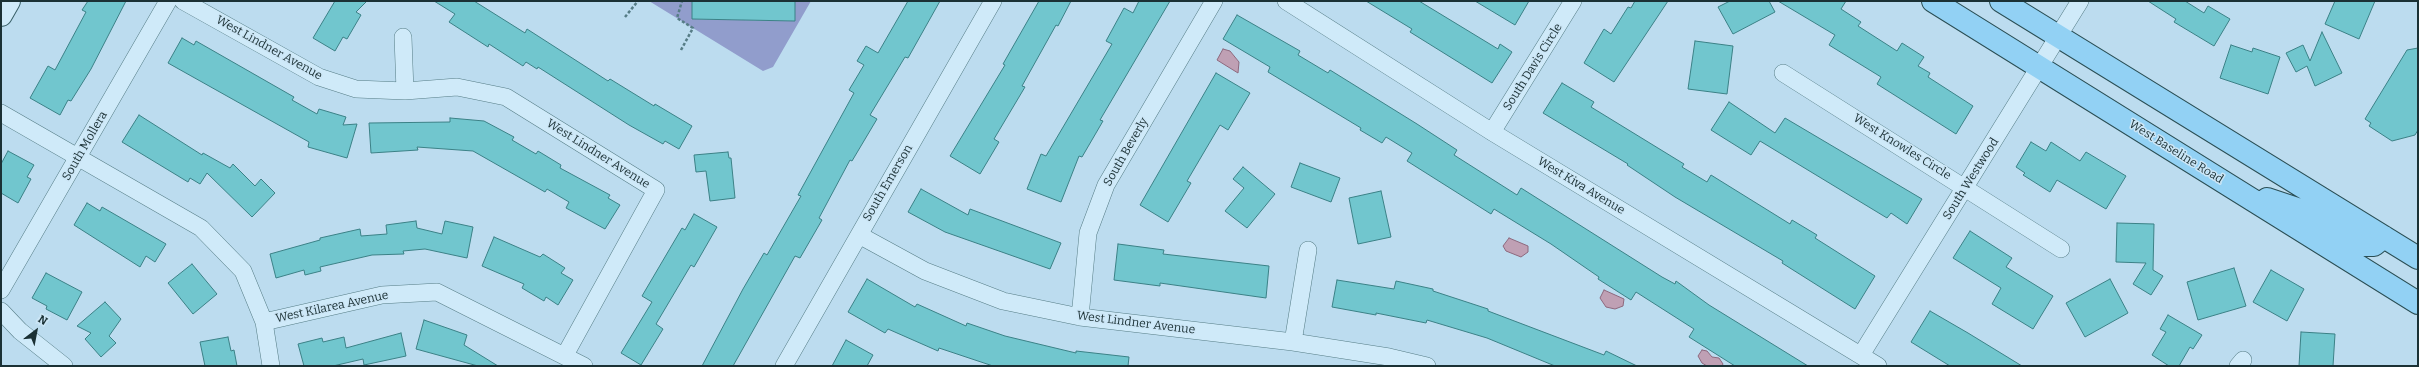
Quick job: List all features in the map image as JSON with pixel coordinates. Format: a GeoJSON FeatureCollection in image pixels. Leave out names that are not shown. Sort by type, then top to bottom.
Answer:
{"type":"FeatureCollection","features":[{"type":"Feature","properties":{"kind":"main road"},"geometry":{"type":"LineString","coordinates":[[1,15],[9,1]]}},
{"type":"Feature","properties":{"kind":"main road","name":"West Baseline Road"},"geometry":{"type":"LineString","coordinates":[[1933,1],[2418,303]]}},
{"type":"Feature","properties":{"kind":"main road"},"geometry":{"type":"LineString","coordinates":[[2001,1],[2418,258]]}},
{"type":"Feature","properties":{"kind":"main road"},"geometry":{"type":"LineString","coordinates":[[2235,189],[2300,210],[2360,245],[2374,245],[2384,237]]}},
{"type":"Feature","properties":{"kind":"street","name":"South Mollera"},"geometry":{"type":"LineString","coordinates":[[1,290],[168,1]]}},
{"type":"Feature","properties":{"kind":"street","name":"West Lindner Avenue"},"geometry":{"type":"LineString","coordinates":[[183,1],[319,77],[356,89],[405,92],[457,87],[506,97],[656,190],[565,355]]}},
{"type":"Feature","properties":{"kind":"street","name":"South Emerson"},"geometry":{"type":"LineString","coordinates":[[784,366],[994,1]]}},
{"type":"Feature","properties":{"kind":"street","name":"South Beverly"},"geometry":{"type":"LineString","coordinates":[[1080,317],[1088,233],[1106,186],[1214,1]]}},
{"type":"Feature","properties":{"kind":"street","name":"West Kiva Avenue"},"geometry":{"type":"LineString","coordinates":[[1286,1],[1492,132],[1878,366]]}},
{"type":"Feature","properties":{"kind":"street","name":"South Davis Circle"},"geometry":{"type":"LineString","coordinates":[[1492,132],[1573,1]]}},
{"type":"Feature","properties":{"kind":"street","name":"South Westwood"},"geometry":{"type":"LineString","coordinates":[[1860,355],[1966,188],[2080,1]]}},
{"type":"Feature","properties":{"kind":"street"},"geometry":{"type":"LineString","coordinates":[[403,37],[405,92]]}},
{"type":"Feature","properties":{"kind":"street","name":"West Knowles Circle"},"geometry":{"type":"LineString","coordinates":[[1783,73],[2061,249]]}},
{"type":"Feature","properties":{"kind":"street","name":"West Kilarea Avenue"},"geometry":{"type":"LineString","coordinates":[[1,113],[201,228],[243,271],[264,322],[382,295],[437,292],[565,355],[584,366]]}},
{"type":"Feature","properties":{"kind":"street","name":"West Lindner Avenue"},"geometry":{"type":"LineString","coordinates":[[859,235],[925,272],[1003,301],[1080,317],[1293,342],[1389,357],[1427,366]]}},
{"type":"Feature","properties":{"kind":"street"},"geometry":{"type":"LineString","coordinates":[[1293,342],[1308,250]]}},
{"type":"Feature","properties":{"kind":"street"},"geometry":{"type":"LineString","coordinates":[[1,312],[20,331],[64,366]]}},
{"type":"Feature","properties":{"kind":"street"},"geometry":{"type":"LineString","coordinates":[[264,322],[271,366]]}},
{"type":"Feature","properties":{"kind":"path"},"geometry":{"type":"LineString","coordinates":[[625,17],[638,1]]}},
{"type":"Feature","properties":{"kind":"path"},"geometry":{"type":"LineString","coordinates":[[681,50],[693,28],[676,18],[682,1]]}},
{"type":"Feature","properties":{"kind":"shaded area"},"geometry":{"type":"Polygon","coordinates":[[[649,1],[692,1],[692,19],[795,21],[795,1],[811,1],[773,67],[763,71],[649,1]]]}},
{"type":"Feature","properties":{"kind":"shaded area"},"geometry":{"type":"Polygon","coordinates":[[[1223,49],[1230,51],[1239,62],[1238,73],[1217,60],[1223,49]]]}},
{"type":"Feature","properties":{"kind":"shaded area"},"geometry":{"type":"Polygon","coordinates":[[[1509,238],[1528,246],[1528,252],[1521,257],[1506,251],[1503,246],[1509,238]]]}},
{"type":"Feature","properties":{"kind":"shaded area"},"geometry":{"type":"Polygon","coordinates":[[[1604,290],[1624,299],[1623,306],[1615,309],[1606,307],[1600,298],[1604,290]]]}},
{"type":"Feature","properties":{"kind":"shaded area"},"geometry":{"type":"Polygon","coordinates":[[[1702,350],[1707,351],[1712,357],[1719,358],[1723,364],[1722,366],[1707,366],[1702,363],[1698,356],[1702,350]]]}},
{"type":"Feature","properties":{"kind":"building"},"geometry":{"type":"Polygon","coordinates":[[[88,1],[126,1],[91,69],[71,101],[68,100],[60,115],[30,98],[48,66],[55,70],[86,12],[82,10],[88,1]]]}},
{"type":"Feature","properties":{"kind":"building"},"geometry":{"type":"Polygon","coordinates":[[[335,1],[367,1],[356,12],[361,15],[347,39],[343,37],[335,51],[313,38],[335,1]]]}},
{"type":"Feature","properties":{"kind":"building"},"geometry":{"type":"Polygon","coordinates":[[[434,1],[474,1],[525,33],[527,29],[608,81],[610,79],[654,106],[655,104],[692,126],[679,149],[665,141],[663,144],[629,125],[538,67],[537,69],[526,62],[523,66],[489,44],[488,47],[449,22],[455,14],[434,1]]]}},
{"type":"Feature","properties":{"kind":"building"},"geometry":{"type":"Polygon","coordinates":[[[692,1],[795,1],[795,21],[692,19],[692,1]]]}},
{"type":"Feature","properties":{"kind":"building"},"geometry":{"type":"Polygon","coordinates":[[[908,1],[940,1],[908,58],[905,57],[870,115],[877,119],[852,161],[850,160],[819,218],[822,220],[800,258],[795,256],[733,366],[702,366],[743,289],[764,253],[767,255],[801,196],[798,195],[854,93],[849,90],[864,65],[857,61],[866,46],[878,53],[908,1]]]}},
{"type":"Feature","properties":{"kind":"building"},"geometry":{"type":"Polygon","coordinates":[[[1039,1],[1071,1],[1058,26],[1056,25],[1022,86],[1025,87],[994,139],[999,142],[980,174],[950,156],[1005,65],[1003,64],[1039,1]]]}},
{"type":"Feature","properties":{"kind":"building"},"geometry":{"type":"Polygon","coordinates":[[[1139,1],[1170,1],[1100,120],[1103,121],[1082,157],[1079,156],[1061,202],[1027,189],[1041,154],[1046,156],[1112,44],[1106,41],[1124,8],[1133,13],[1139,1]]]}},
{"type":"Feature","properties":{"kind":"building"},"geometry":{"type":"Polygon","coordinates":[[[1366,1],[1419,1],[1498,49],[1500,44],[1512,52],[1492,83],[1410,32],[1412,29],[1366,1]]]}},
{"type":"Feature","properties":{"kind":"building"},"geometry":{"type":"Polygon","coordinates":[[[1475,1],[1529,1],[1515,25],[1475,1]]]}},
{"type":"Feature","properties":{"kind":"building"},"geometry":{"type":"Polygon","coordinates":[[[1635,1],[1668,1],[1614,82],[1584,63],[1604,29],[1611,34],[1628,7],[1631,8],[1635,1]]]}},
{"type":"Feature","properties":{"kind":"building"},"geometry":{"type":"Polygon","coordinates":[[[1730,1],[1769,1],[1775,12],[1733,34],[1718,7],[1730,1]]]}},
{"type":"Feature","properties":{"kind":"building"},"geometry":{"type":"Polygon","coordinates":[[[1778,1],[1846,1],[1841,9],[1861,22],[1858,26],[1897,51],[1902,43],[1924,57],[1918,66],[1930,73],[1928,77],[1973,106],[1956,134],[1877,84],[1881,77],[1829,45],[1835,35],[1778,1]]]}},
{"type":"Feature","properties":{"kind":"building"},"geometry":{"type":"Polygon","coordinates":[[[2148,1],[2185,1],[2204,13],[2208,6],[2230,19],[2214,46],[2174,22],[2176,19],[2148,1]]]}},
{"type":"Feature","properties":{"kind":"building"},"geometry":{"type":"Polygon","coordinates":[[[2335,1],[2375,1],[2359,39],[2325,24],[2335,1]]]}},
{"type":"Feature","properties":{"kind":"building"},"geometry":{"type":"Polygon","coordinates":[[[1237,15],[1300,51],[1298,55],[1328,73],[1330,70],[1417,124],[1457,150],[1454,155],[1517,195],[1521,188],[1662,277],[1675,284],[1676,281],[1709,305],[1808,366],[1735,366],[1689,337],[1694,329],[1636,292],[1631,300],[1598,279],[1599,277],[1551,244],[1494,209],[1491,214],[1407,161],[1412,153],[1386,137],[1382,143],[1360,130],[1361,128],[1268,72],[1270,67],[1223,39],[1237,15]]]}},
{"type":"Feature","properties":{"kind":"building"},"geometry":{"type":"Polygon","coordinates":[[[2322,32],[2342,73],[2315,86],[2307,66],[2296,72],[2286,53],[2303,45],[2310,61],[2322,32]]]}},
{"type":"Feature","properties":{"kind":"building"},"geometry":{"type":"Polygon","coordinates":[[[182,38],[194,45],[196,41],[294,97],[292,100],[317,114],[319,109],[346,117],[343,125],[357,124],[347,158],[308,147],[309,142],[168,63],[182,38]]]}},
{"type":"Feature","properties":{"kind":"building"},"geometry":{"type":"Polygon","coordinates":[[[1695,41],[1733,46],[1727,94],[1688,89],[1695,41]]]}},
{"type":"Feature","properties":{"kind":"building"},"geometry":{"type":"Polygon","coordinates":[[[2231,45],[2252,52],[2253,48],[2280,57],[2268,94],[2220,78],[2231,45]]]}},
{"type":"Feature","properties":{"kind":"building"},"geometry":{"type":"Polygon","coordinates":[[[2418,48],[2418,130],[2415,135],[2392,141],[2369,126],[2371,123],[2365,119],[2407,50],[2418,48]]]}},
{"type":"Feature","properties":{"kind":"building"},"geometry":{"type":"Polygon","coordinates":[[[1216,73],[1250,93],[1228,130],[1220,125],[1187,181],[1191,183],[1168,222],[1140,205],[1216,73]]]}},
{"type":"Feature","properties":{"kind":"building"},"geometry":{"type":"Polygon","coordinates":[[[1562,83],[1594,102],[1591,107],[1684,164],[1682,167],[1707,182],[1711,175],[1790,224],[1792,220],[1817,235],[1815,238],[1875,276],[1855,309],[1782,263],[1783,261],[1675,197],[1627,165],[1628,164],[1543,113],[1562,83]]]}},
{"type":"Feature","properties":{"kind":"building"},"geometry":{"type":"Polygon","coordinates":[[[1729,102],[1775,133],[1785,118],[1922,199],[1907,224],[1891,213],[1887,218],[1760,141],[1751,155],[1711,130],[1729,102]]]}},
{"type":"Feature","properties":{"kind":"building"},"geometry":{"type":"Polygon","coordinates":[[[139,115],[202,155],[203,153],[230,168],[233,164],[255,186],[261,179],[275,193],[252,217],[207,173],[200,184],[190,178],[188,182],[122,142],[139,115]]]}},
{"type":"Feature","properties":{"kind":"building"},"geometry":{"type":"Polygon","coordinates":[[[450,118],[484,121],[514,137],[512,140],[536,154],[538,151],[561,165],[560,168],[610,195],[608,198],[620,205],[605,229],[566,208],[569,202],[547,189],[545,192],[473,151],[417,147],[418,150],[371,153],[369,123],[450,122],[450,118]]]}},
{"type":"Feature","properties":{"kind":"building"},"geometry":{"type":"Polygon","coordinates":[[[2031,142],[2046,151],[2051,142],[2080,161],[2086,152],[2126,176],[2106,209],[2057,180],[2050,192],[2023,175],[2025,173],[2016,167],[2031,142]]]}},
{"type":"Feature","properties":{"kind":"building"},"geometry":{"type":"Polygon","coordinates":[[[8,151],[34,165],[27,177],[31,179],[18,203],[1,193],[1,164],[8,151]]]}},
{"type":"Feature","properties":{"kind":"building"},"geometry":{"type":"Polygon","coordinates":[[[728,152],[729,158],[731,158],[735,198],[710,201],[706,171],[696,172],[694,155],[728,152]]]}},
{"type":"Feature","properties":{"kind":"building"},"geometry":{"type":"Polygon","coordinates":[[[1300,163],[1340,178],[1331,202],[1291,187],[1300,163]]]}},
{"type":"Feature","properties":{"kind":"building"},"geometry":{"type":"Polygon","coordinates":[[[1243,167],[1275,194],[1247,228],[1225,211],[1244,188],[1233,179],[1243,167]]]}},
{"type":"Feature","properties":{"kind":"building"},"geometry":{"type":"Polygon","coordinates":[[[921,189],[968,215],[970,209],[1061,243],[1050,269],[945,232],[908,212],[921,189]]]}},
{"type":"Feature","properties":{"kind":"building"},"geometry":{"type":"Polygon","coordinates":[[[1381,191],[1391,237],[1358,244],[1349,198],[1381,191]]]}},
{"type":"Feature","properties":{"kind":"building"},"geometry":{"type":"Polygon","coordinates":[[[87,203],[100,211],[102,207],[166,244],[155,262],[146,256],[140,267],[74,225],[87,203]]]}},
{"type":"Feature","properties":{"kind":"building"},"geometry":{"type":"Polygon","coordinates":[[[694,214],[717,227],[694,267],[691,265],[656,324],[663,329],[641,365],[621,353],[652,302],[642,296],[682,228],[685,230],[694,214]]]}},
{"type":"Feature","properties":{"kind":"building"},"geometry":{"type":"Polygon","coordinates":[[[416,221],[417,228],[442,234],[445,221],[473,227],[467,258],[425,249],[403,251],[404,254],[372,255],[320,267],[321,271],[305,275],[304,270],[276,278],[270,254],[320,240],[320,238],[360,229],[361,236],[387,234],[386,225],[416,221]]]}},
{"type":"Feature","properties":{"kind":"building"},"geometry":{"type":"Polygon","coordinates":[[[2117,223],[2154,224],[2153,270],[2163,276],[2151,295],[2133,284],[2146,263],[2116,262],[2117,223]]]}},
{"type":"Feature","properties":{"kind":"building"},"geometry":{"type":"Polygon","coordinates":[[[1970,231],[2012,258],[2006,267],[2053,296],[2033,329],[1992,304],[2001,288],[1953,258],[1970,231]]]}},
{"type":"Feature","properties":{"kind":"building"},"geometry":{"type":"Polygon","coordinates":[[[494,237],[540,257],[543,254],[565,268],[561,273],[573,280],[558,305],[546,297],[544,301],[522,288],[524,284],[482,266],[494,237]]]}},
{"type":"Feature","properties":{"kind":"building"},"geometry":{"type":"Polygon","coordinates":[[[1118,244],[1164,250],[1163,254],[1269,266],[1266,298],[1160,283],[1160,286],[1114,280],[1118,244]]]}},
{"type":"Feature","properties":{"kind":"building"},"geometry":{"type":"Polygon","coordinates":[[[192,264],[217,294],[193,314],[168,283],[192,264]]]}},
{"type":"Feature","properties":{"kind":"building"},"geometry":{"type":"Polygon","coordinates":[[[2234,268],[2246,306],[2198,320],[2187,282],[2234,268]]]}},
{"type":"Feature","properties":{"kind":"building"},"geometry":{"type":"Polygon","coordinates":[[[2271,270],[2304,289],[2287,321],[2253,302],[2271,270]]]}},
{"type":"Feature","properties":{"kind":"building"},"geometry":{"type":"Polygon","coordinates":[[[46,273],[82,292],[67,320],[46,309],[47,306],[32,298],[46,273]]]}},
{"type":"Feature","properties":{"kind":"building"},"geometry":{"type":"Polygon","coordinates":[[[867,279],[915,307],[917,304],[966,326],[967,323],[1005,336],[1076,353],[1076,351],[1129,357],[1128,366],[993,366],[939,348],[938,351],[888,329],[885,333],[848,312],[867,279]]]}},
{"type":"Feature","properties":{"kind":"building"},"geometry":{"type":"Polygon","coordinates":[[[2110,279],[2128,313],[2085,337],[2066,303],[2110,279]]]}},
{"type":"Feature","properties":{"kind":"building"},"geometry":{"type":"Polygon","coordinates":[[[1337,280],[1394,289],[1396,281],[1433,289],[1433,291],[1488,309],[1488,311],[1604,355],[1606,351],[1637,366],[1555,366],[1487,338],[1427,320],[1426,323],[1376,313],[1376,315],[1332,307],[1337,280]]]}},
{"type":"Feature","properties":{"kind":"building"},"geometry":{"type":"Polygon","coordinates":[[[105,302],[121,319],[109,336],[116,343],[101,357],[85,339],[91,333],[77,326],[105,302]]]}},
{"type":"Feature","properties":{"kind":"building"},"geometry":{"type":"Polygon","coordinates":[[[1930,311],[2022,366],[1950,366],[1911,342],[1930,311]]]}},
{"type":"Feature","properties":{"kind":"building"},"geometry":{"type":"Polygon","coordinates":[[[2168,315],[2202,335],[2193,349],[2190,347],[2179,366],[2169,366],[2152,355],[2166,332],[2160,329],[2168,315]]]}},
{"type":"Feature","properties":{"kind":"building"},"geometry":{"type":"Polygon","coordinates":[[[424,320],[467,335],[464,345],[498,366],[478,366],[416,349],[424,320]]]}},
{"type":"Feature","properties":{"kind":"building"},"geometry":{"type":"Polygon","coordinates":[[[2301,332],[2335,334],[2333,366],[2299,366],[2301,332]]]}},
{"type":"Feature","properties":{"kind":"building"},"geometry":{"type":"Polygon","coordinates":[[[401,333],[406,356],[364,365],[363,359],[333,366],[304,366],[298,344],[322,338],[323,342],[344,337],[346,348],[401,333]]]}},
{"type":"Feature","properties":{"kind":"building"},"geometry":{"type":"Polygon","coordinates":[[[228,337],[231,351],[234,350],[237,366],[205,366],[200,342],[228,337]]]}},
{"type":"Feature","properties":{"kind":"building"},"geometry":{"type":"Polygon","coordinates":[[[846,340],[873,355],[867,366],[832,366],[846,340]]]}}]}
